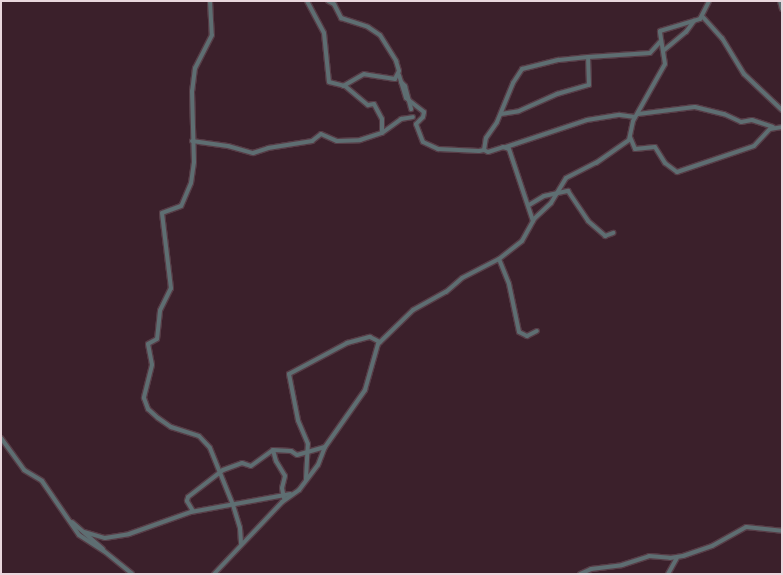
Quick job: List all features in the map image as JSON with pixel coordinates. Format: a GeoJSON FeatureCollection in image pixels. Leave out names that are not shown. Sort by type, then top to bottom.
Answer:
{"type":"FeatureCollection","features":[{"type":"Feature","properties":{"kind":"street"},"geometry":{"type":"LineString","coordinates":[[210,1],[212,34],[194,71],[192,141],[194,166],[185,200],[179,208],[162,213],[171,288],[160,311],[157,339],[148,344],[152,365],[144,398],[148,409],[171,427],[200,436],[210,448],[233,504],[240,528],[241,544]]}},
{"type":"Feature","properties":{"kind":"street"},"geometry":{"type":"LineString","coordinates":[[307,1],[324,33],[329,82],[343,86],[368,105],[375,105],[382,120],[382,133]]}},
{"type":"Feature","properties":{"kind":"street"},"geometry":{"type":"LineString","coordinates":[[328,1],[334,4],[341,18],[368,27],[380,36],[396,61],[397,77],[410,103],[413,117],[421,139],[429,147],[484,150],[491,152],[587,120],[620,115],[637,116],[695,107],[724,114],[741,122],[752,120],[773,127],[782,127]]}},
{"type":"Feature","properties":{"kind":"street"},"geometry":{"type":"LineString","coordinates":[[214,574],[284,498],[300,489],[318,465],[325,447],[365,390],[374,351],[380,342],[413,310],[446,292],[462,278],[499,259],[525,238],[533,221],[558,192],[568,177],[600,161],[630,137],[637,116],[663,69],[666,59],[660,42],[660,34],[662,30],[694,21],[702,16],[709,1]]}},
{"type":"Feature","properties":{"kind":"street"},"geometry":{"type":"LineString","coordinates":[[780,1],[782,9]]}},
{"type":"Feature","properties":{"kind":"street"},"geometry":{"type":"LineString","coordinates":[[702,16],[722,38],[744,74],[782,110]]}},
{"type":"Feature","properties":{"kind":"street"},"geometry":{"type":"LineString","coordinates":[[663,51],[686,32],[694,21]]}},
{"type":"Feature","properties":{"kind":"street"},"geometry":{"type":"LineString","coordinates":[[484,150],[486,138],[501,114],[513,83],[522,68],[588,57],[650,53],[660,42]]}},
{"type":"Feature","properties":{"kind":"street"},"geometry":{"type":"LineString","coordinates":[[501,114],[519,111],[557,94],[589,85],[588,57]]}},
{"type":"Feature","properties":{"kind":"street"},"geometry":{"type":"LineString","coordinates":[[343,86],[364,74],[397,77]]}},
{"type":"Feature","properties":{"kind":"street"},"geometry":{"type":"LineString","coordinates":[[401,83],[411,109]]}},
{"type":"Feature","properties":{"kind":"street"},"geometry":{"type":"LineString","coordinates":[[406,98],[410,103],[424,112],[424,117],[416,124]]}},
{"type":"Feature","properties":{"kind":"street"},"geometry":{"type":"LineString","coordinates":[[192,141],[228,146],[253,153],[268,148],[312,141],[320,134],[341,142],[360,140],[382,133],[401,119],[413,117]]}},
{"type":"Feature","properties":{"kind":"street"},"geometry":{"type":"LineString","coordinates":[[630,137],[635,149],[655,147],[665,163],[677,172],[754,146],[773,127]]}},
{"type":"Feature","properties":{"kind":"street"},"geometry":{"type":"LineString","coordinates":[[506,147],[509,149],[529,205],[533,221]]}},
{"type":"Feature","properties":{"kind":"street"},"geometry":{"type":"LineString","coordinates":[[529,205],[540,198],[558,192],[570,193],[588,221],[605,236],[613,233]]}},
{"type":"Feature","properties":{"kind":"street"},"geometry":{"type":"LineString","coordinates":[[499,259],[509,284],[519,332],[527,336],[537,332]]}},
{"type":"Feature","properties":{"kind":"street"},"geometry":{"type":"LineString","coordinates":[[306,479],[309,453],[308,442],[298,420],[289,374],[350,342],[370,337],[380,342]]}},
{"type":"Feature","properties":{"kind":"street"},"geometry":{"type":"LineString","coordinates":[[1,438],[24,470],[42,481],[79,535],[107,554],[132,574]]}},
{"type":"Feature","properties":{"kind":"street"},"geometry":{"type":"LineString","coordinates":[[193,511],[187,501],[188,497],[220,474],[223,470],[242,464],[251,466],[273,450],[287,451],[296,455],[309,453],[325,447]]}},
{"type":"Feature","properties":{"kind":"street"},"geometry":{"type":"LineString","coordinates":[[273,450],[276,461],[285,476],[284,498]]}},
{"type":"Feature","properties":{"kind":"street"},"geometry":{"type":"LineString","coordinates":[[84,532],[105,538],[129,534],[193,511],[233,504],[284,498]]}},
{"type":"Feature","properties":{"kind":"street"},"geometry":{"type":"LineString","coordinates":[[67,517],[107,554]]}},
{"type":"Feature","properties":{"kind":"street"},"geometry":{"type":"LineString","coordinates":[[580,574],[591,568],[622,565],[649,556],[677,558],[712,546],[746,527],[782,531]]}},
{"type":"Feature","properties":{"kind":"street"},"geometry":{"type":"LineString","coordinates":[[668,574],[677,558]]}}]}
